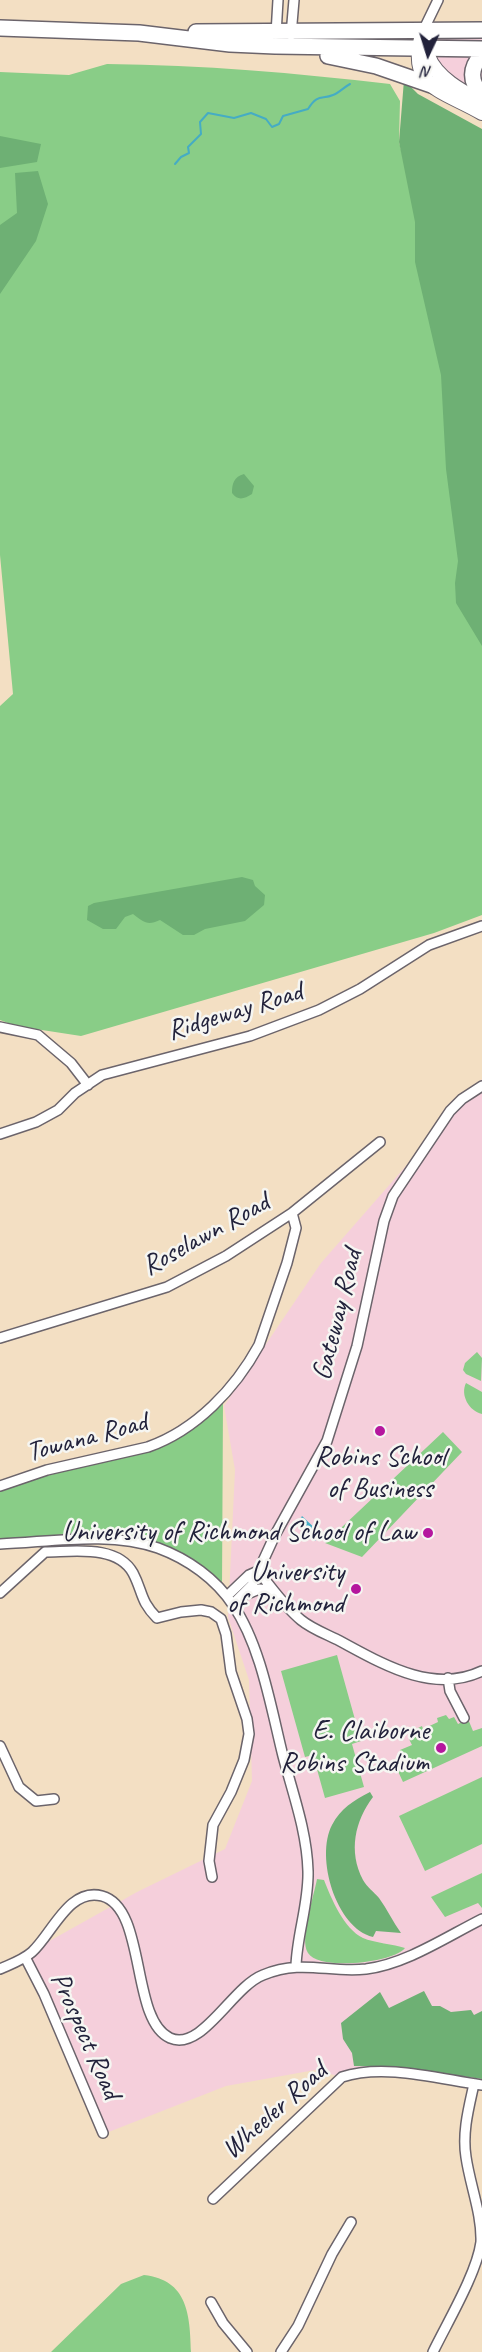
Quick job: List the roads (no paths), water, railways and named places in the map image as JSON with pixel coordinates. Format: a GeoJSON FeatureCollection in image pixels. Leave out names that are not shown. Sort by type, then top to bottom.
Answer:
{"type":"FeatureCollection","features":[{"type":"Feature","properties":{"kind":"main road"},"geometry":{"type":"LineString","coordinates":[[0,28],[139,33],[230,44],[423,31],[482,30]]}},
{"type":"Feature","properties":{"kind":"main road"},"geometry":{"type":"LineString","coordinates":[[423,31],[420,73],[434,86]]}},
{"type":"Feature","properties":{"kind":"main road"},"geometry":{"type":"LineString","coordinates":[[283,40],[422,49],[482,49]]}},
{"type":"Feature","properties":{"kind":"main road"},"geometry":{"type":"LineString","coordinates":[[283,40],[387,69],[434,86],[482,114]]}},
{"type":"Feature","properties":{"kind":"main road"},"geometry":{"type":"LineString","coordinates":[[422,49],[444,77],[482,102]]}},
{"type":"Feature","properties":{"kind":"main road"},"geometry":{"type":"LineString","coordinates":[[482,55],[474,66],[472,76],[476,88],[482,94]]}},
{"type":"Feature","properties":{"kind":"street"},"geometry":{"type":"LineString","coordinates":[[278,0],[283,40]]}},
{"type":"Feature","properties":{"kind":"street"},"geometry":{"type":"LineString","coordinates":[[283,40],[294,0]]}},
{"type":"Feature","properties":{"kind":"street"},"geometry":{"type":"LineString","coordinates":[[423,31],[438,0]]}},
{"type":"Feature","properties":{"kind":"street","name":"Ridgeway Road"},"geometry":{"type":"LineString","coordinates":[[0,1134],[36,1122],[58,1110],[102,1075],[129,1066],[250,1036],[319,1010],[360,989],[429,945],[482,926]]}},
{"type":"Feature","properties":{"kind":"street"},"geometry":{"type":"LineString","coordinates":[[0,1027],[38,1035],[71,1063],[88,1084]]}},
{"type":"Feature","properties":{"kind":"street","name":"Gateway Road"},"geometry":{"type":"LineString","coordinates":[[241,1597],[252,1585],[279,1528],[327,1441],[357,1346],[384,1221],[393,1196],[450,1111],[462,1099],[482,1086]]}},
{"type":"Feature","properties":{"kind":"street","name":"Roselawn Road"},"geometry":{"type":"LineString","coordinates":[[0,1338],[167,1287],[226,1256],[292,1213],[380,1142]]}},
{"type":"Feature","properties":{"kind":"street","name":"Towana Road"},"geometry":{"type":"LineString","coordinates":[[0,1486],[46,1470],[163,1442],[178,1433],[220,1399],[252,1357],[262,1336],[294,1237],[296,1224],[292,1213]]}},
{"type":"Feature","properties":{"kind":"street"},"geometry":{"type":"LineString","coordinates":[[0,1544],[127,1541],[158,1548],[194,1567],[230,1600],[246,1628],[256,1654],[305,1844],[308,1884],[296,1966]]}},
{"type":"Feature","properties":{"kind":"street"},"geometry":{"type":"LineString","coordinates":[[0,1593],[54,1542]]}},
{"type":"Feature","properties":{"kind":"street"},"geometry":{"type":"LineString","coordinates":[[45,1552],[93,1552],[118,1558],[130,1569],[142,1599],[157,1618],[201,1610],[211,1612],[221,1619],[226,1634],[231,1672],[247,1719],[249,1734],[244,1760],[213,1825],[209,1861],[212,1877]]}},
{"type":"Feature","properties":{"kind":"street"},"geometry":{"type":"LineString","coordinates":[[258,1571],[272,1590],[304,1623],[371,1658],[423,1678],[465,1676],[482,1671]]}},
{"type":"Feature","properties":{"kind":"street","name":"Gateway Road"},"geometry":{"type":"LineString","coordinates":[[230,1600],[249,1575],[258,1571]]}},
{"type":"Feature","properties":{"kind":"street","name":"Gateway Road"},"geometry":{"type":"LineString","coordinates":[[230,1600],[259,1589],[272,1590]]}},
{"type":"Feature","properties":{"kind":"street"},"geometry":{"type":"LineString","coordinates":[[448,1678],[450,1691],[464,1718]]}},
{"type":"Feature","properties":{"kind":"street"},"geometry":{"type":"LineString","coordinates":[[0,1746],[19,1787],[36,1801],[54,1799]]}},
{"type":"Feature","properties":{"kind":"street"},"geometry":{"type":"LineString","coordinates":[[0,1969],[25,1957],[40,1944],[75,1902],[91,1895],[109,1899],[118,1906],[126,1920],[142,1986],[154,2020],[167,2036],[182,2040],[195,2037],[240,1990],[254,1979],[296,1966],[354,1969],[391,1963],[482,1919]]}},
{"type":"Feature","properties":{"kind":"street","name":"Prospect Road"},"geometry":{"type":"LineString","coordinates":[[25,1957],[44,1994],[103,2133]]}},
{"type":"Feature","properties":{"kind":"street","name":"Wheeler Road"},"geometry":{"type":"LineString","coordinates":[[213,2199],[342,2077],[352,2073],[381,2071],[478,2084]]}},
{"type":"Feature","properties":{"kind":"street"},"geometry":{"type":"LineString","coordinates":[[433,2352],[476,2262],[481,2241],[480,2218],[466,2157],[465,2142],[478,2084]]}},
{"type":"Feature","properties":{"kind":"street"},"geometry":{"type":"LineString","coordinates":[[281,2352],[298,2326],[332,2254],[351,2222]]}},
{"type":"Feature","properties":{"kind":"street"},"geometry":{"type":"LineString","coordinates":[[211,2302],[223,2323],[247,2352]]}},
{"type":"Feature","properties":{"kind":"water"},"geometry":{"type":"Polygon","coordinates":[[[302,1516],[321,1534],[315,1541],[297,1524],[302,1516]]]}},
{"type":"Feature","properties":{"kind":"waterway"},"geometry":{"type":"LineString","coordinates":[[175,164],[189,153],[188,147],[201,134],[200,122],[208,113],[234,118],[251,113],[266,119],[272,127],[279,124],[283,116],[308,109],[317,99],[335,94],[350,84]]}},
{"type":"Feature","properties":{"kind":"place","name":"Robins School of Business"},"geometry":{"type":"Point","coordinates":[380,1431]}},
{"type":"Feature","properties":{"kind":"place","name":"University of Richmond School of Law"},"geometry":{"type":"Point","coordinates":[428,1533]}},
{"type":"Feature","properties":{"kind":"place","name":"University of Richmond"},"geometry":{"type":"Point","coordinates":[356,1589]}},
{"type":"Feature","properties":{"kind":"place","name":"E. Claiborne Robins Stadium"},"geometry":{"type":"Point","coordinates":[441,1748]}}]}
